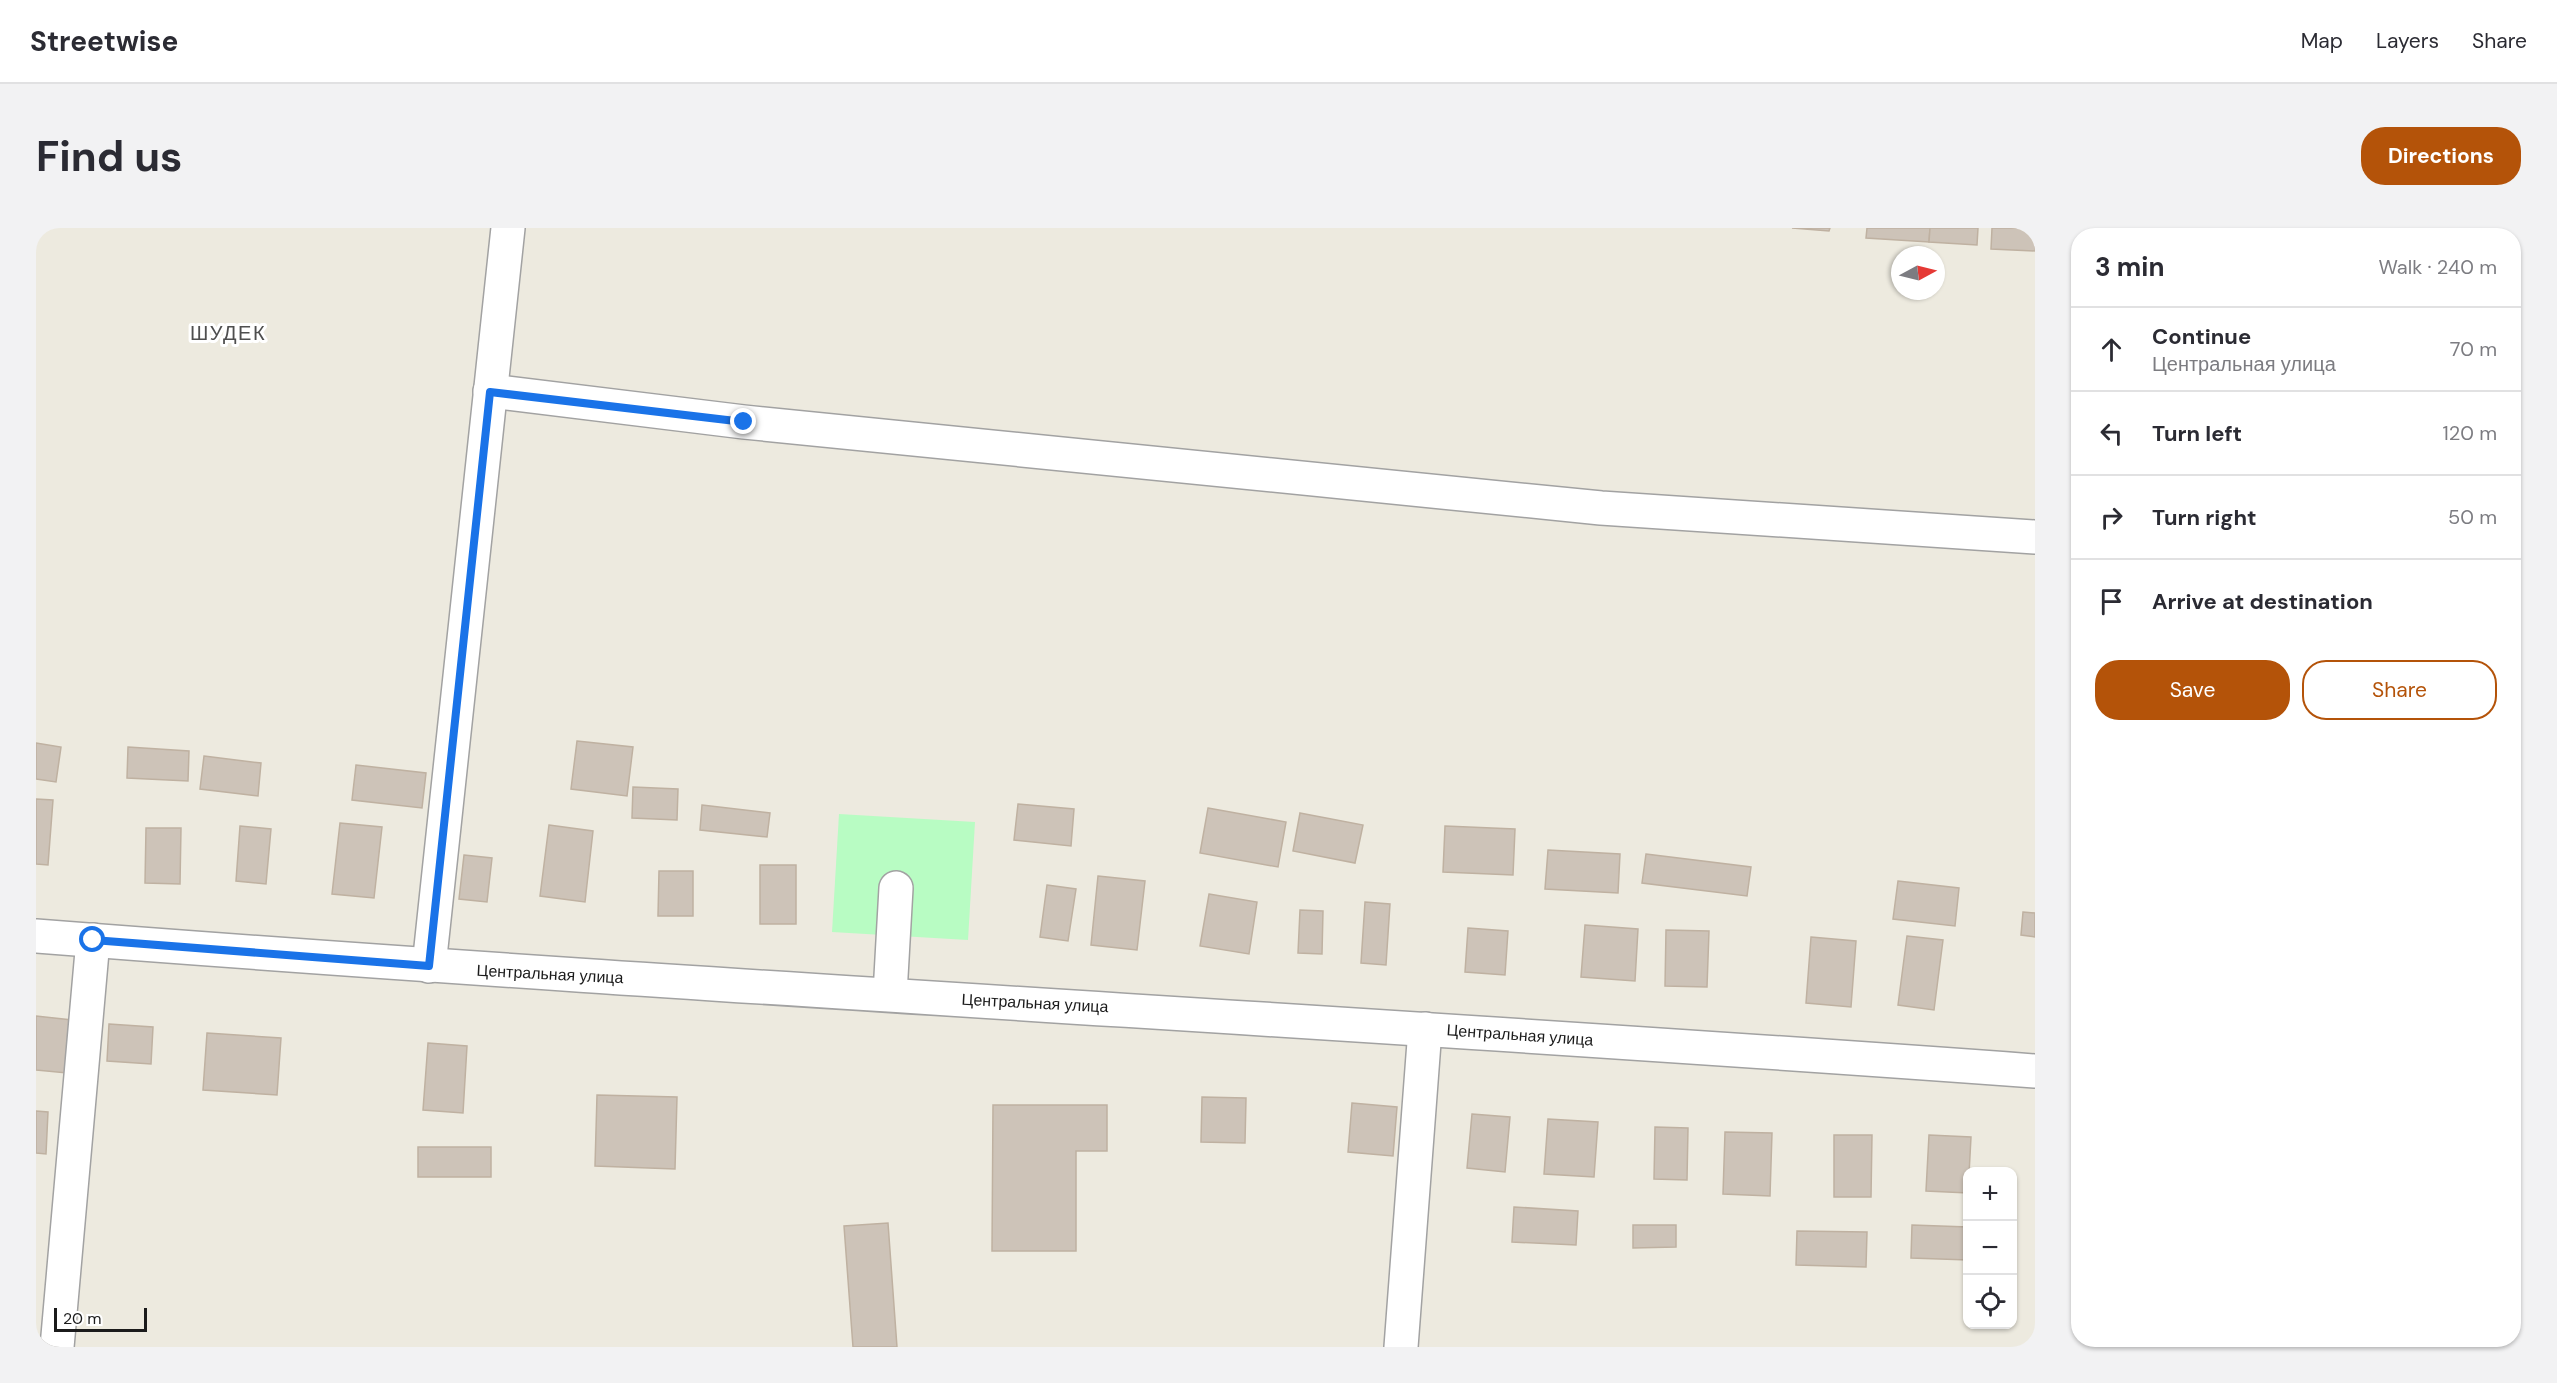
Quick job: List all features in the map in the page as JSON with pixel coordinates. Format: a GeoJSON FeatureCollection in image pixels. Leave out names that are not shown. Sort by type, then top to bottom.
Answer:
{"type":"FeatureCollection","features":[{"type":"Feature","properties":{"kind":"street"},"geometry":{"type":"LineString","coordinates":[[429,966],[508,228]]}},
{"type":"Feature","properties":{"kind":"street"},"geometry":{"type":"LineString","coordinates":[[490,392],[744,422],[1601,508],[2035,537]]}},
{"type":"Feature","properties":{"kind":"street"},"geometry":{"type":"LineString","coordinates":[[890,994],[896,888]]}},
{"type":"Feature","properties":{"kind":"street","name":"Центральная улица"},"geometry":{"type":"LineString","coordinates":[[36,936],[429,966],[890,994],[2035,1071]]}},
{"type":"Feature","properties":{"kind":"street"},"geometry":{"type":"LineString","coordinates":[[57,1347],[93,940]]}},
{"type":"Feature","properties":{"kind":"street"},"geometry":{"type":"LineString","coordinates":[[1401,1347],[1425,1029]]}},
{"type":"Feature","properties":{"kind":"green space"},"geometry":{"type":"Polygon","coordinates":[[[839,814],[975,822],[968,940],[832,932],[839,814]]]}},
{"type":"Feature","properties":{"kind":"building"},"geometry":{"type":"Polygon","coordinates":[[[1792,228],[1830,228],[1829,231],[1792,228]]]}},
{"type":"Feature","properties":{"kind":"building"},"geometry":{"type":"Polygon","coordinates":[[[1867,228],[1930,228],[1929,242],[1866,238],[1867,228]]]}},
{"type":"Feature","properties":{"kind":"building"},"geometry":{"type":"Polygon","coordinates":[[[1930,228],[1978,228],[1977,245],[1929,242],[1930,228]]]}},
{"type":"Feature","properties":{"kind":"building"},"geometry":{"type":"Polygon","coordinates":[[[1992,228],[2035,228],[2035,251],[1991,249],[1992,228]]]}},
{"type":"Feature","properties":{"kind":"building"},"geometry":{"type":"Polygon","coordinates":[[[577,741],[633,747],[627,796],[571,789],[577,741]]]}},
{"type":"Feature","properties":{"kind":"building"},"geometry":{"type":"Polygon","coordinates":[[[36,743],[61,747],[56,782],[36,779],[36,743]]]}},
{"type":"Feature","properties":{"kind":"building"},"geometry":{"type":"Polygon","coordinates":[[[128,747],[189,751],[188,781],[127,778],[128,747]]]}},
{"type":"Feature","properties":{"kind":"building"},"geometry":{"type":"Polygon","coordinates":[[[204,756],[261,763],[258,796],[200,789],[204,756]]]}},
{"type":"Feature","properties":{"kind":"building"},"geometry":{"type":"Polygon","coordinates":[[[356,765],[426,773],[422,808],[352,800],[356,765]]]}},
{"type":"Feature","properties":{"kind":"building"},"geometry":{"type":"Polygon","coordinates":[[[633,787],[678,789],[677,820],[632,818],[633,787]]]}},
{"type":"Feature","properties":{"kind":"building"},"geometry":{"type":"Polygon","coordinates":[[[36,799],[53,800],[48,865],[36,864],[36,799]]]}},
{"type":"Feature","properties":{"kind":"building"},"geometry":{"type":"Polygon","coordinates":[[[1018,804],[1074,809],[1071,846],[1014,840],[1018,804]]]}},
{"type":"Feature","properties":{"kind":"building"},"geometry":{"type":"Polygon","coordinates":[[[702,805],[770,813],[767,837],[700,830],[702,805]]]}},
{"type":"Feature","properties":{"kind":"building"},"geometry":{"type":"Polygon","coordinates":[[[1208,808],[1286,822],[1278,867],[1200,853],[1208,808]]]}},
{"type":"Feature","properties":{"kind":"building"},"geometry":{"type":"Polygon","coordinates":[[[1300,813],[1363,825],[1355,863],[1293,851],[1300,813]]]}},
{"type":"Feature","properties":{"kind":"building"},"geometry":{"type":"Polygon","coordinates":[[[340,823],[382,827],[374,898],[332,894],[340,823]]]}},
{"type":"Feature","properties":{"kind":"building"},"geometry":{"type":"Polygon","coordinates":[[[549,825],[593,831],[585,902],[540,896],[549,825]]]}},
{"type":"Feature","properties":{"kind":"building"},"geometry":{"type":"Polygon","coordinates":[[[240,826],[271,829],[266,884],[236,881],[240,826]]]}},
{"type":"Feature","properties":{"kind":"building"},"geometry":{"type":"Polygon","coordinates":[[[1445,826],[1515,829],[1513,875],[1443,872],[1445,826]]]}},
{"type":"Feature","properties":{"kind":"building"},"geometry":{"type":"Polygon","coordinates":[[[146,828],[181,828],[180,884],[145,883],[146,828]]]}},
{"type":"Feature","properties":{"kind":"building"},"geometry":{"type":"Polygon","coordinates":[[[1548,850],[1620,854],[1618,893],[1545,889],[1548,850]]]}},
{"type":"Feature","properties":{"kind":"building"},"geometry":{"type":"Polygon","coordinates":[[[1646,854],[1751,867],[1747,896],[1642,883],[1646,854]]]}},
{"type":"Feature","properties":{"kind":"building"},"geometry":{"type":"Polygon","coordinates":[[[464,855],[492,858],[487,902],[459,899],[464,855]]]}},
{"type":"Feature","properties":{"kind":"building"},"geometry":{"type":"Polygon","coordinates":[[[760,865],[796,865],[796,924],[760,924],[760,865]]]}},
{"type":"Feature","properties":{"kind":"building"},"geometry":{"type":"Polygon","coordinates":[[[659,871],[693,871],[693,916],[658,916],[659,871]]]}},
{"type":"Feature","properties":{"kind":"building"},"geometry":{"type":"Polygon","coordinates":[[[1098,876],[1145,881],[1137,950],[1091,945],[1098,876]]]}},
{"type":"Feature","properties":{"kind":"building"},"geometry":{"type":"Polygon","coordinates":[[[1898,881],[1959,888],[1955,926],[1893,919],[1898,881]]]}},
{"type":"Feature","properties":{"kind":"building"},"geometry":{"type":"Polygon","coordinates":[[[1047,885],[1076,889],[1068,941],[1040,937],[1047,885]]]}},
{"type":"Feature","properties":{"kind":"building"},"geometry":{"type":"Polygon","coordinates":[[[1209,894],[1257,902],[1249,954],[1200,946],[1209,894]]]}},
{"type":"Feature","properties":{"kind":"building"},"geometry":{"type":"Polygon","coordinates":[[[1365,902],[1390,904],[1386,965],[1361,963],[1365,902]]]}},
{"type":"Feature","properties":{"kind":"building"},"geometry":{"type":"Polygon","coordinates":[[[1300,910],[1323,911],[1322,954],[1298,953],[1300,910]]]}},
{"type":"Feature","properties":{"kind":"building"},"geometry":{"type":"Polygon","coordinates":[[[2023,912],[2035,913],[2035,937],[2021,935],[2023,912]]]}},
{"type":"Feature","properties":{"kind":"building"},"geometry":{"type":"Polygon","coordinates":[[[1585,925],[1638,929],[1635,981],[1581,977],[1585,925]]]}},
{"type":"Feature","properties":{"kind":"building"},"geometry":{"type":"Polygon","coordinates":[[[1468,928],[1508,931],[1505,975],[1465,972],[1468,928]]]}},
{"type":"Feature","properties":{"kind":"building"},"geometry":{"type":"Polygon","coordinates":[[[1666,930],[1709,931],[1707,987],[1665,986],[1666,930]]]}},
{"type":"Feature","properties":{"kind":"building"},"geometry":{"type":"Polygon","coordinates":[[[1907,936],[1943,940],[1934,1010],[1898,1005],[1907,936]]]}},
{"type":"Feature","properties":{"kind":"building"},"geometry":{"type":"Polygon","coordinates":[[[1811,937],[1856,941],[1851,1007],[1806,1003],[1811,937]]]}},
{"type":"Feature","properties":{"kind":"building"},"geometry":{"type":"Polygon","coordinates":[[[36,1016],[72,1020],[67,1073],[36,1070],[36,1016]]]}},
{"type":"Feature","properties":{"kind":"building"},"geometry":{"type":"Polygon","coordinates":[[[109,1024],[153,1027],[151,1064],[107,1061],[109,1024]]]}},
{"type":"Feature","properties":{"kind":"building"},"geometry":{"type":"Polygon","coordinates":[[[207,1033],[281,1038],[277,1095],[203,1090],[207,1033]]]}},
{"type":"Feature","properties":{"kind":"building"},"geometry":{"type":"Polygon","coordinates":[[[428,1043],[467,1046],[463,1113],[423,1110],[428,1043]]]}},
{"type":"Feature","properties":{"kind":"building"},"geometry":{"type":"Polygon","coordinates":[[[597,1095],[677,1097],[675,1169],[595,1166],[597,1095]]]}},
{"type":"Feature","properties":{"kind":"building"},"geometry":{"type":"Polygon","coordinates":[[[1202,1097],[1246,1098],[1245,1143],[1201,1142],[1202,1097]]]}},
{"type":"Feature","properties":{"kind":"building"},"geometry":{"type":"Polygon","coordinates":[[[1352,1103],[1397,1107],[1393,1156],[1348,1152],[1352,1103]]]}},
{"type":"Feature","properties":{"kind":"building"},"geometry":{"type":"Polygon","coordinates":[[[993,1105],[1107,1105],[1107,1151],[1076,1151],[1076,1251],[992,1251],[993,1105]]]}},
{"type":"Feature","properties":{"kind":"building"},"geometry":{"type":"Polygon","coordinates":[[[36,1111],[48,1112],[46,1154],[36,1153],[36,1111]]]}},
{"type":"Feature","properties":{"kind":"building"},"geometry":{"type":"Polygon","coordinates":[[[1472,1114],[1510,1117],[1505,1172],[1467,1168],[1472,1114]]]}},
{"type":"Feature","properties":{"kind":"building"},"geometry":{"type":"Polygon","coordinates":[[[1548,1119],[1598,1122],[1594,1177],[1544,1174],[1548,1119]]]}},
{"type":"Feature","properties":{"kind":"building"},"geometry":{"type":"Polygon","coordinates":[[[1655,1127],[1688,1128],[1687,1180],[1654,1179],[1655,1127]]]}},
{"type":"Feature","properties":{"kind":"building"},"geometry":{"type":"Polygon","coordinates":[[[1725,1132],[1772,1133],[1770,1196],[1723,1194],[1725,1132]]]}},
{"type":"Feature","properties":{"kind":"building"},"geometry":{"type":"Polygon","coordinates":[[[1834,1135],[1872,1135],[1871,1197],[1834,1197],[1834,1135]]]}},
{"type":"Feature","properties":{"kind":"building"},"geometry":{"type":"Polygon","coordinates":[[[1929,1135],[1971,1137],[1969,1167],[1963,1167],[1963,1193],[1926,1191],[1929,1135]]]}},
{"type":"Feature","properties":{"kind":"building"},"geometry":{"type":"Polygon","coordinates":[[[418,1147],[491,1147],[491,1177],[418,1177],[418,1147]]]}},
{"type":"Feature","properties":{"kind":"building"},"geometry":{"type":"Polygon","coordinates":[[[1514,1207],[1578,1211],[1576,1245],[1512,1242],[1514,1207]]]}},
{"type":"Feature","properties":{"kind":"building"},"geometry":{"type":"Polygon","coordinates":[[[888,1223],[897,1347],[853,1347],[844,1226],[888,1223]]]}},
{"type":"Feature","properties":{"kind":"building"},"geometry":{"type":"Polygon","coordinates":[[[1633,1225],[1676,1225],[1676,1247],[1633,1248],[1633,1225]]]}},
{"type":"Feature","properties":{"kind":"building"},"geometry":{"type":"Polygon","coordinates":[[[1912,1225],[1963,1227],[1963,1260],[1911,1258],[1912,1225]]]}},
{"type":"Feature","properties":{"kind":"building"},"geometry":{"type":"Polygon","coordinates":[[[1797,1231],[1867,1232],[1866,1267],[1796,1265],[1797,1231]]]}},
{"type":"Feature","properties":{"kind":"district","name":"ШУДЕК"},"geometry":{"type":"Point","coordinates":[228,333]}},
{"type":"Feature","properties":{"kind":"route"},"geometry":{"type":"LineString","coordinates":[[93,940],[429,966],[490,392],[744,422]]}}]}
